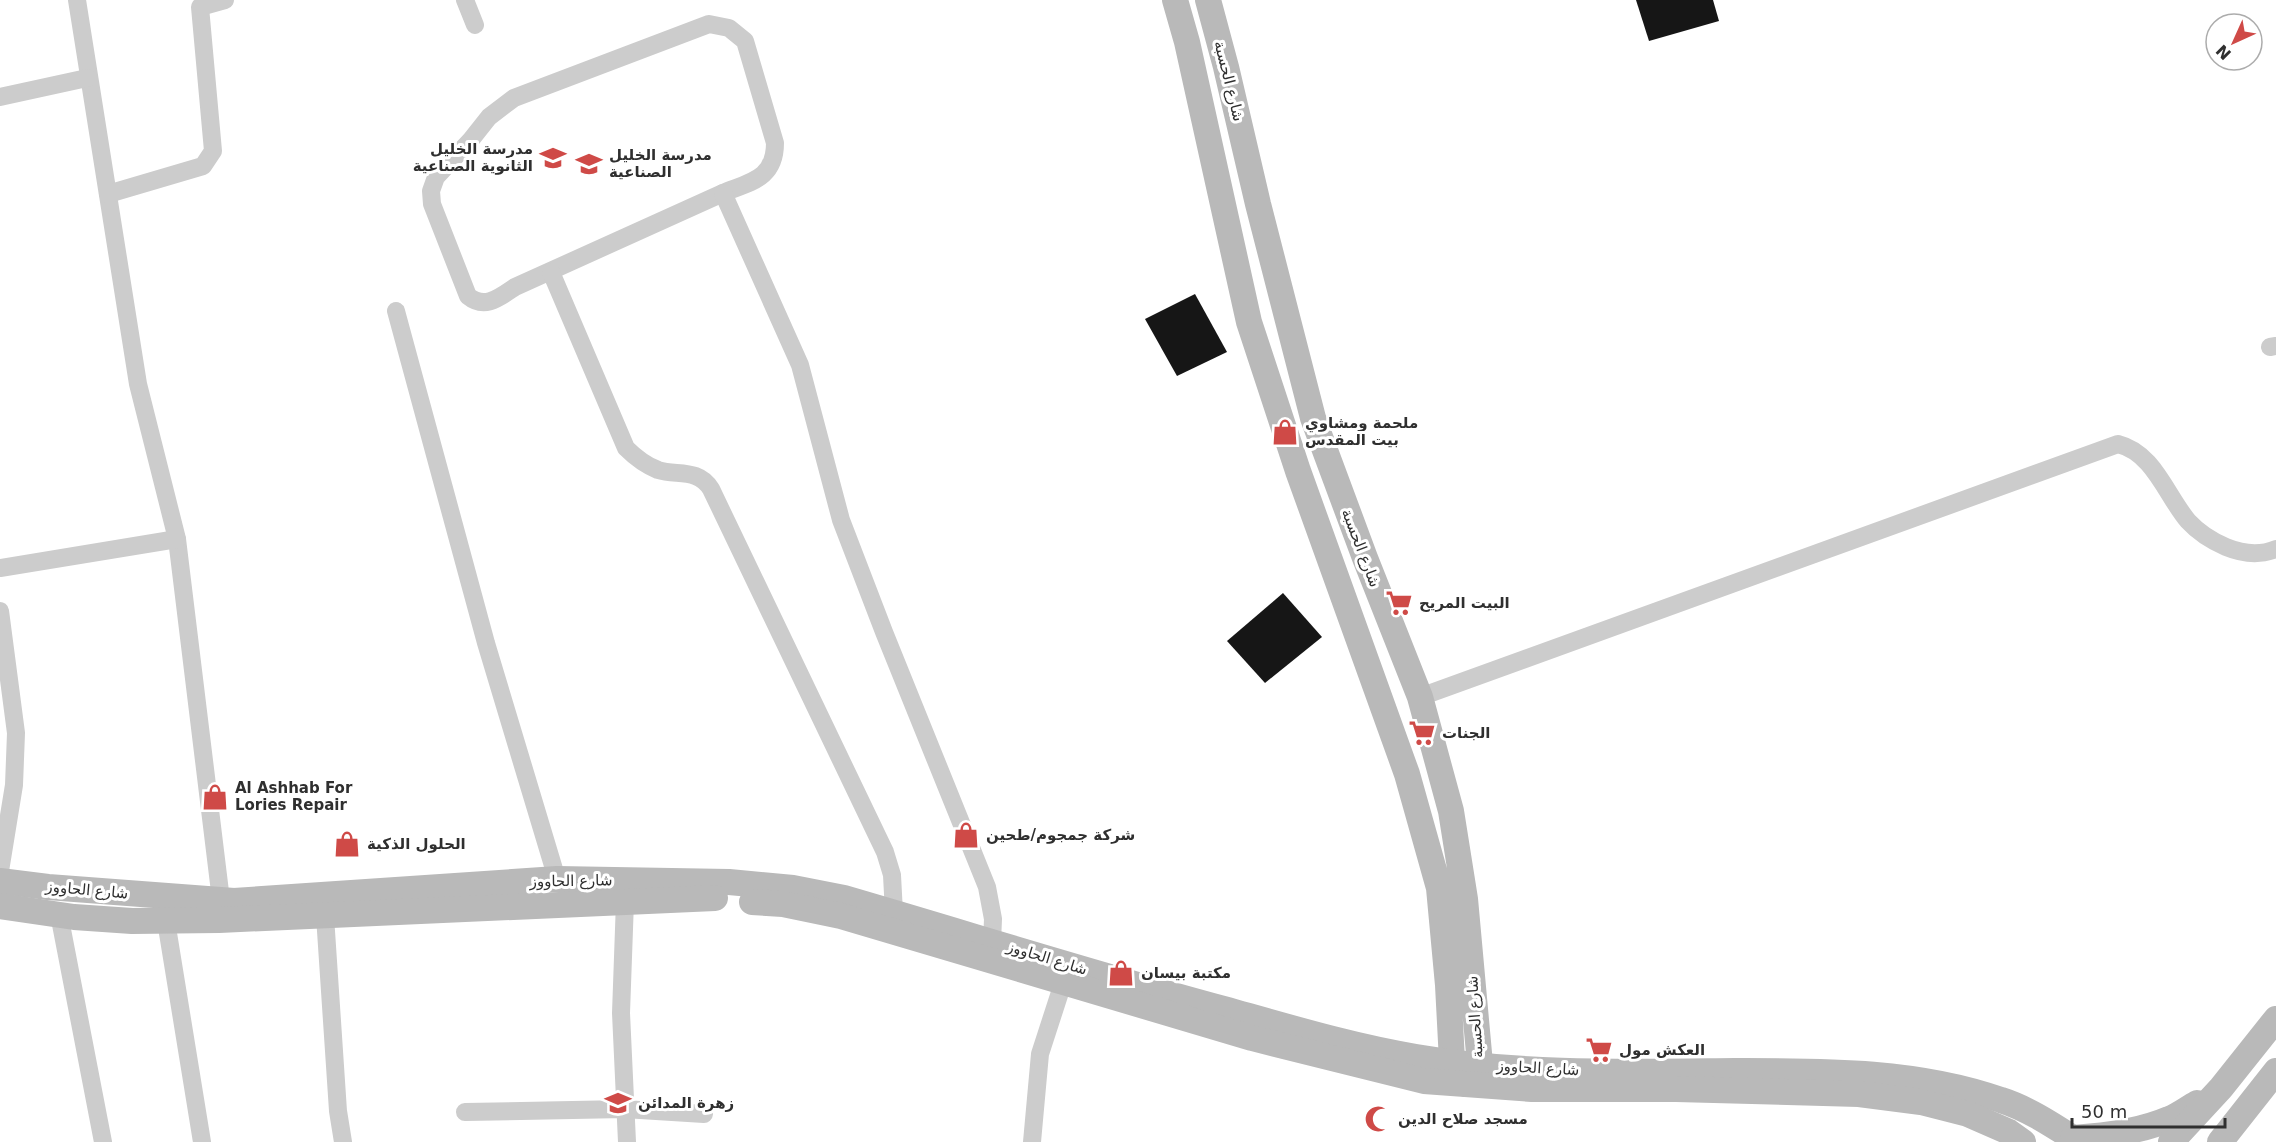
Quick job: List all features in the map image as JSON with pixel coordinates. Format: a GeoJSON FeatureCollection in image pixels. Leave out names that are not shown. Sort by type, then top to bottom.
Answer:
{"type":"FeatureCollection","features":[{"type":"Feature","properties":{"kind":"main road","name":"شارع الحسبة"},"geometry":{"type":"LineString","coordinates":[[1175,0],[1187,42],[1249,322],[1298,471],[1407,774],[1439,888],[1452,1061],[1473,1074]]}},
{"type":"Feature","properties":{"kind":"main road","name":"شارع الحسبة"},"geometry":{"type":"LineString","coordinates":[[1208,0],[1313,418],[1420,697],[1451,811],[1465,899],[1473,1074]]}},
{"type":"Feature","properties":{"kind":"main road","name":"شارع الحاووز"},"geometry":{"type":"LineString","coordinates":[[0,881],[234,902],[557,879],[729,882],[793,888],[844,898],[1162,992],[1333,1039],[1418,1057],[1452,1061]]}},
{"type":"Feature","properties":{"kind":"main road","name":"شارع الحاووز"},"geometry":{"type":"LineString","coordinates":[[0,906],[132,921],[166,921],[713,898],[783,904],[841,916],[1063,983],[1342,1062],[1424,1081],[1473,1074],[1612,1072],[1818,1071],[1904,1078],[1957,1087],[2001,1100],[2037,1115],[2076,1140]]}},
{"type":"Feature","properties":{"kind":"main road"},"geometry":{"type":"LineString","coordinates":[[2171,1142],[2221,1088],[2276,1019]]}},
{"type":"Feature","properties":{"kind":"main road"},"geometry":{"type":"LineString","coordinates":[[2220,1142],[2276,1071]]}},
{"type":"Feature","properties":{"kind":"main road","name":"شارع الحاووز"},"geometry":{"type":"LineString","coordinates":[[1473,1074],[1532,1089],[1676,1089],[1858,1094],[1921,1102],[1968,1114],[2009,1132],[2023,1142]]}},
{"type":"Feature","properties":{"kind":"main road"},"geometry":{"type":"LineString","coordinates":[[2076,1140],[2104,1136],[2170,1119],[2221,1088]]}},
{"type":"Feature","properties":{"kind":"street"},"geometry":{"type":"LineString","coordinates":[[76,0],[138,384],[177,539],[221,900]]}},
{"type":"Feature","properties":{"kind":"street"},"geometry":{"type":"LineString","coordinates":[[108,194],[203,166],[213,151],[200,7],[225,0]]}},
{"type":"Feature","properties":{"kind":"street"},"geometry":{"type":"LineString","coordinates":[[465,0],[475,25]]}},
{"type":"Feature","properties":{"kind":"street"},"geometry":{"type":"LineString","coordinates":[[716,24],[729,28],[745,41],[774,136],[775,150],[771,163],[763,175],[752,183],[723,193],[551,272],[515,287],[493,301],[486,303],[474,301],[466,294],[431,202],[430,191],[436,177],[489,117],[514,98],[702,25],[716,24]]}},
{"type":"Feature","properties":{"kind":"street"},"geometry":{"type":"LineString","coordinates":[[0,97],[87,78]]}},
{"type":"Feature","properties":{"kind":"street"},"geometry":{"type":"LineString","coordinates":[[723,193],[800,365],[841,519],[987,887],[993,919],[992,942]]}},
{"type":"Feature","properties":{"kind":"street"},"geometry":{"type":"LineString","coordinates":[[551,272],[626,448],[646,464],[658,470],[698,476],[711,489],[885,852],[892,875],[894,913]]}},
{"type":"Feature","properties":{"kind":"street"},"geometry":{"type":"LineString","coordinates":[[396,311],[489,653],[557,879]]}},
{"type":"Feature","properties":{"kind":"street"},"geometry":{"type":"LineString","coordinates":[[1420,697],[2118,444],[2129,447],[2144,458],[2187,520],[2201,533],[2235,551],[2253,554],[2276,549]]}},
{"type":"Feature","properties":{"kind":"street"},"geometry":{"type":"LineString","coordinates":[[0,568],[177,539]]}},
{"type":"Feature","properties":{"kind":"street"},"geometry":{"type":"LineString","coordinates":[[0,611],[16,733],[14,785],[0,871]]}},
{"type":"Feature","properties":{"kind":"street"},"geometry":{"type":"LineString","coordinates":[[625,901],[621,1013],[627,1142]]}},
{"type":"Feature","properties":{"kind":"street"},"geometry":{"type":"LineString","coordinates":[[59,914],[103,1142]]}},
{"type":"Feature","properties":{"kind":"street"},"geometry":{"type":"LineString","coordinates":[[325,916],[338,1111],[343,1142]]}},
{"type":"Feature","properties":{"kind":"street"},"geometry":{"type":"LineString","coordinates":[[166,921],[202,1142]]}},
{"type":"Feature","properties":{"kind":"street"},"geometry":{"type":"LineString","coordinates":[[1032,1142],[1040,1054],[1063,983]]}},
{"type":"Feature","properties":{"kind":"street"},"geometry":{"type":"LineString","coordinates":[[465,1112],[624,1109],[704,1114]]}},
{"type":"Feature","properties":{"kind":"building"},"geometry":{"type":"Polygon","coordinates":[[[1636,0],[1713,0],[1719,21],[1649,41],[1636,0]]]}},
{"type":"Feature","properties":{"kind":"building"},"geometry":{"type":"Polygon","coordinates":[[[1195,294],[1227,352],[1177,376],[1145,319],[1195,294]]]}},
{"type":"Feature","properties":{"kind":"building"},"geometry":{"type":"Polygon","coordinates":[[[1283,593],[1322,637],[1265,683],[1227,641],[1283,593]]]}},
{"type":"Feature","properties":{"kind":"place","name":"مدرسة الخليل الثانوية الصناعية"},"geometry":{"type":"Point","coordinates":[553,158]}},
{"type":"Feature","properties":{"kind":"place","name":"مدرسة الخليل الصناعية"},"geometry":{"type":"Point","coordinates":[589,164]}},
{"type":"Feature","properties":{"kind":"place","name":"ملحمة ومشاوي بيت المقدس"},"geometry":{"type":"Point","coordinates":[1285,432]}},
{"type":"Feature","properties":{"kind":"place","name":"البيت المريح"},"geometry":{"type":"Point","coordinates":[1399,603]}},
{"type":"Feature","properties":{"kind":"place","name":"الجنات"},"geometry":{"type":"Point","coordinates":[1422,733]}},
{"type":"Feature","properties":{"kind":"place","name":"Al Ashhab For Lories Repair"},"geometry":{"type":"Point","coordinates":[215,797]}},
{"type":"Feature","properties":{"kind":"place","name":"شركة جمجوم/طحين"},"geometry":{"type":"Point","coordinates":[966,835]}},
{"type":"Feature","properties":{"kind":"place","name":"الحلول الذكية"},"geometry":{"type":"Point","coordinates":[347,844]}},
{"type":"Feature","properties":{"kind":"place","name":"مكتبة بيسان"},"geometry":{"type":"Point","coordinates":[1121,973]}},
{"type":"Feature","properties":{"kind":"place","name":"العكش مول"},"geometry":{"type":"Point","coordinates":[1599,1050]}},
{"type":"Feature","properties":{"kind":"place","name":"زهرة المدائن"},"geometry":{"type":"Point","coordinates":[618,1103]}},
{"type":"Feature","properties":{"kind":"place","name":"مسجد صلاح الدين"},"geometry":{"type":"Point","coordinates":[1378,1119]}}]}
